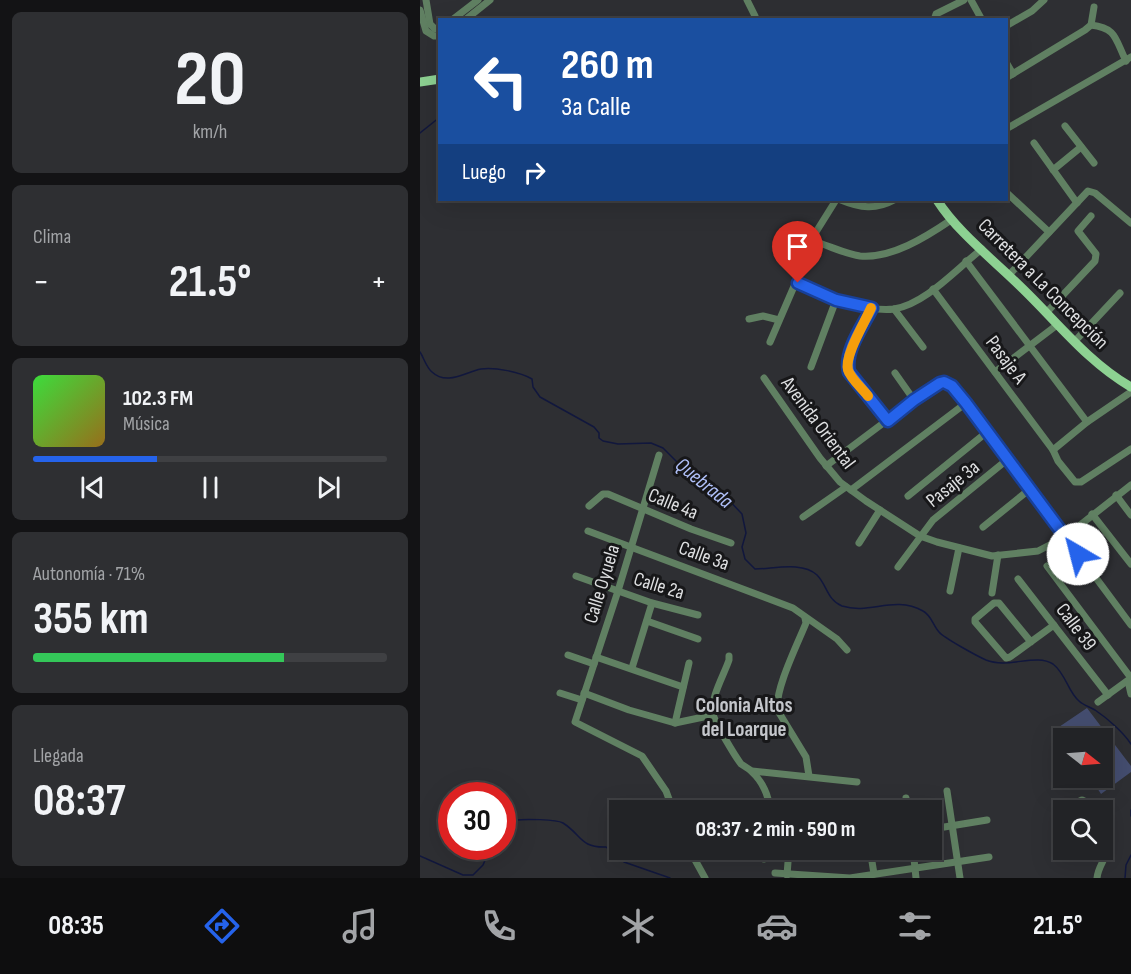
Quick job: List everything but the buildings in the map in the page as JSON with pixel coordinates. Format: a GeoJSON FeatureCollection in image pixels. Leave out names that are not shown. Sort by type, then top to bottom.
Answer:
{"type":"FeatureCollection","features":[{"type":"Feature","properties":{"kind":"main road"},"geometry":{"type":"LineString","coordinates":[[420,82],[438,79]]}},
{"type":"Feature","properties":{"kind":"main road","name":"Carretera a La Concepción"},"geometry":{"type":"LineString","coordinates":[[938,201],[951,220],[1057,325],[1103,369],[1131,387]]}},
{"type":"Feature","properties":{"kind":"street"},"geometry":{"type":"LineString","coordinates":[[426,0],[430,24],[435,29],[438,28]]}},
{"type":"Feature","properties":{"kind":"street"},"geometry":{"type":"LineString","coordinates":[[455,18],[478,0]]}},
{"type":"Feature","properties":{"kind":"street"},"geometry":{"type":"LineString","coordinates":[[468,18],[490,0]]}},
{"type":"Feature","properties":{"kind":"street"},"geometry":{"type":"LineString","coordinates":[[747,0],[755,16]]}},
{"type":"Feature","properties":{"kind":"street"},"geometry":{"type":"LineString","coordinates":[[935,18],[936,14],[964,0]]}},
{"type":"Feature","properties":{"kind":"street"},"geometry":{"type":"LineString","coordinates":[[971,0],[981,18]]}},
{"type":"Feature","properties":{"kind":"street"},"geometry":{"type":"LineString","coordinates":[[1008,26],[1032,11],[1044,0]]}},
{"type":"Feature","properties":{"kind":"street"},"geometry":{"type":"LineString","coordinates":[[1010,76],[1085,30],[1091,25],[1094,7]]}},
{"type":"Feature","properties":{"kind":"street"},"geometry":{"type":"LineString","coordinates":[[420,10],[426,31],[438,36]]}},
{"type":"Feature","properties":{"kind":"street"},"geometry":{"type":"LineString","coordinates":[[1008,128],[1128,59],[1110,30],[1091,25]]}},
{"type":"Feature","properties":{"kind":"street"},"geometry":{"type":"LineString","coordinates":[[1065,126],[1094,163]]}},
{"type":"Feature","properties":{"kind":"street"},"geometry":{"type":"LineString","coordinates":[[1034,143],[1077,203]]}},
{"type":"Feature","properties":{"kind":"street"},"geometry":{"type":"LineString","coordinates":[[1053,170],[1081,147]]}},
{"type":"Feature","properties":{"kind":"street"},"geometry":{"type":"LineString","coordinates":[[1009,275],[1086,192],[1093,192],[1131,223]]}},
{"type":"Feature","properties":{"kind":"street"},"geometry":{"type":"LineString","coordinates":[[1008,194],[1049,232]]}},
{"type":"Feature","properties":{"kind":"street"},"geometry":{"type":"LineString","coordinates":[[835,201],[816,232],[815,238],[819,243],[861,256],[890,252],[951,220]]}},
{"type":"Feature","properties":{"kind":"street"},"geometry":{"type":"LineString","coordinates":[[844,201],[865,208],[876,207],[891,201]]}},
{"type":"Feature","properties":{"kind":"street"},"geometry":{"type":"LineString","coordinates":[[1046,314],[1095,261],[1096,254],[1078,231],[1091,216]]}},
{"type":"Feature","properties":{"kind":"street"},"geometry":{"type":"LineString","coordinates":[[770,342],[795,284],[836,300],[872,308],[894,309],[922,298],[982,249]]}},
{"type":"Feature","properties":{"kind":"street"},"geometry":{"type":"LineString","coordinates":[[966,261],[1087,422]]}},
{"type":"Feature","properties":{"kind":"street","name":"Pasaje A"},"geometry":{"type":"LineString","coordinates":[[933,290],[1075,482],[1078,483],[1131,449]]}},
{"type":"Feature","properties":{"kind":"street"},"geometry":{"type":"LineString","coordinates":[[1075,342],[1120,293]]}},
{"type":"Feature","properties":{"kind":"street"},"geometry":{"type":"LineString","coordinates":[[811,367],[836,300]]}},
{"type":"Feature","properties":{"kind":"street"},"geometry":{"type":"LineString","coordinates":[[872,308],[852,350],[848,365],[849,372],[888,421]]}},
{"type":"Feature","properties":{"kind":"street"},"geometry":{"type":"LineString","coordinates":[[894,309],[923,347]]}},
{"type":"Feature","properties":{"kind":"street"},"geometry":{"type":"LineString","coordinates":[[749,319],[763,316],[779,320]]}},
{"type":"Feature","properties":{"kind":"street"},"geometry":{"type":"LineString","coordinates":[[995,372],[1057,325]]}},
{"type":"Feature","properties":{"kind":"street"},"geometry":{"type":"LineString","coordinates":[[895,373],[914,400]]}},
{"type":"Feature","properties":{"kind":"street","name":"Avenida Oriental"},"geometry":{"type":"LineString","coordinates":[[764,378],[826,466],[848,489],[920,536],[959,548],[998,555],[1038,551],[1065,537],[1131,485]]}},
{"type":"Feature","properties":{"kind":"street"},"geometry":{"type":"LineString","coordinates":[[826,466],[914,400],[944,382],[952,386],[1131,625]]}},
{"type":"Feature","properties":{"kind":"street"},"geometry":{"type":"LineString","coordinates":[[1053,450],[1087,422],[1131,392]]}},
{"type":"Feature","properties":{"kind":"street"},"geometry":{"type":"LineString","coordinates":[[803,517],[848,489],[966,403]]}},
{"type":"Feature","properties":{"kind":"street"},"geometry":{"type":"LineString","coordinates":[[908,496],[987,432]]}},
{"type":"Feature","properties":{"kind":"street","name":"Calle Oyuela"},"geometry":{"type":"LineString","coordinates":[[659,455],[575,722],[642,756],[666,791],[669,800]]}},
{"type":"Feature","properties":{"kind":"street","name":"Pasaje 3a"},"geometry":{"type":"LineString","coordinates":[[898,567],[933,520],[1008,459]]}},
{"type":"Feature","properties":{"kind":"street"},"geometry":{"type":"LineString","coordinates":[[983,527],[1030,489]]}},
{"type":"Feature","properties":{"kind":"street","name":"Calle 4a"},"geometry":{"type":"LineString","coordinates":[[589,506],[603,494],[691,530],[731,543]]}},
{"type":"Feature","properties":{"kind":"street"},"geometry":{"type":"LineString","coordinates":[[1116,495],[1131,515]]}},
{"type":"Feature","properties":{"kind":"street"},"geometry":{"type":"LineString","coordinates":[[859,543],[880,510]]}},
{"type":"Feature","properties":{"kind":"street"},"geometry":{"type":"LineString","coordinates":[[1092,514],[1131,564]]}},
{"type":"Feature","properties":{"kind":"street","name":"Calle 3a"},"geometry":{"type":"LineString","coordinates":[[588,531],[793,608],[837,639],[847,650]]}},
{"type":"Feature","properties":{"kind":"street"},"geometry":{"type":"LineString","coordinates":[[950,591],[959,548]]}},
{"type":"Feature","properties":{"kind":"street"},"geometry":{"type":"LineString","coordinates":[[992,593],[998,555]]}},
{"type":"Feature","properties":{"kind":"street"},"geometry":{"type":"LineString","coordinates":[[1047,566],[1129,680],[1131,694]]}},
{"type":"Feature","properties":{"kind":"street","name":"Calle 2a"},"geometry":{"type":"LineString","coordinates":[[576,576],[652,603],[698,615]]}},
{"type":"Feature","properties":{"kind":"street","name":"Calle 39"},"geometry":{"type":"LineString","coordinates":[[1018,579],[1108,695]]}},
{"type":"Feature","properties":{"kind":"street"},"geometry":{"type":"LineString","coordinates":[[1030,642],[999,603],[996,602],[978,616],[975,622],[1004,657],[1010,657],[1054,625]]}},
{"type":"Feature","properties":{"kind":"street"},"geometry":{"type":"LineString","coordinates":[[632,668],[652,603]]}},
{"type":"Feature","properties":{"kind":"street"},"geometry":{"type":"LineString","coordinates":[[805,618],[806,623],[776,704],[806,756],[809,776]]}},
{"type":"Feature","properties":{"kind":"street"},"geometry":{"type":"LineString","coordinates":[[647,621],[698,639]]}},
{"type":"Feature","properties":{"kind":"street"},"geometry":{"type":"LineString","coordinates":[[568,656],[632,668],[683,687]]}},
{"type":"Feature","properties":{"kind":"street"},"geometry":{"type":"LineString","coordinates":[[729,656],[715,699],[713,715],[737,758],[745,767],[752,771],[857,782]]}},
{"type":"Feature","properties":{"kind":"street"},"geometry":{"type":"LineString","coordinates":[[675,723],[689,663]]}},
{"type":"Feature","properties":{"kind":"street"},"geometry":{"type":"LineString","coordinates":[[1098,702],[1129,680]]}},
{"type":"Feature","properties":{"kind":"street"},"geometry":{"type":"LineString","coordinates":[[560,693],[583,697],[675,723],[713,715]]}},
{"type":"Feature","properties":{"kind":"street"},"geometry":{"type":"LineString","coordinates":[[752,771],[768,800]]}},
{"type":"Feature","properties":{"kind":"street"},"geometry":{"type":"LineString","coordinates":[[947,791],[960,878]]}},
{"type":"Feature","properties":{"kind":"street"},"geometry":{"type":"LineString","coordinates":[[942,828],[987,820]]}},
{"type":"Feature","properties":{"kind":"street"},"geometry":{"type":"LineString","coordinates":[[775,873],[787,876],[850,878],[989,857]]}},
{"type":"Feature","properties":{"kind":"street"},"geometry":{"type":"LineString","coordinates":[[695,860],[705,878]]}},
{"type":"Feature","properties":{"kind":"street"},"geometry":{"type":"LineString","coordinates":[[787,876],[788,860]]}},
{"type":"Feature","properties":{"kind":"street"},"geometry":{"type":"LineString","coordinates":[[872,860],[874,874]]}},
{"type":"Feature","properties":{"kind":"street"},"geometry":{"type":"LineString","coordinates":[[914,860],[916,878]]}},
{"type":"Feature","properties":{"kind":"street"},"geometry":{"type":"LineString","coordinates":[[1097,878],[1103,860]]}},
{"type":"Feature","properties":{"kind":"shaded area"},"geometry":{"type":"Polygon","coordinates":[[[1087,708],[1102,728],[1057,728],[1087,708]]]}},
{"type":"Feature","properties":{"kind":"shaded area"},"geometry":{"type":"Polygon","coordinates":[[[1113,742],[1131,766],[1131,772],[1113,785],[1113,742]]]}},
{"type":"Feature","properties":{"kind":"shaded area"},"geometry":{"type":"Polygon","coordinates":[[[1097,788],[1109,788],[1101,794],[1097,788]]]}},
{"type":"Feature","properties":{"kind":"waterway","name":"Quebrada"},"geometry":{"type":"LineString","coordinates":[[420,133],[438,119]]}},
{"type":"Feature","properties":{"kind":"waterway","name":"Quebrada"},"geometry":{"type":"LineString","coordinates":[[420,352],[430,370],[444,378],[456,377],[481,369],[507,371],[527,376],[532,379],[533,387],[540,397],[594,427],[603,441],[618,444],[651,443],[663,448],[683,468],[725,496],[742,514],[746,533],[742,547],[745,559],[755,569],[804,568],[817,575],[833,600],[842,606],[863,608],[902,605],[923,611],[942,635],[986,660],[1003,663],[1038,660],[1053,664],[1075,697],[1110,721],[1131,744]]}},
{"type":"Feature","properties":{"kind":"waterway","name":"Quebrada"},"geometry":{"type":"LineString","coordinates":[[1131,810],[1131,816]]}},
{"type":"Feature","properties":{"kind":"waterway","name":"Quebrada"},"geometry":{"type":"LineString","coordinates":[[516,820],[563,823],[586,843],[606,847],[624,862],[670,878]]}},
{"type":"Feature","properties":{"kind":"waterway","name":"Quebrada"},"geometry":{"type":"LineString","coordinates":[[1125,878],[1126,865],[1131,855]]}},
{"type":"Feature","properties":{"kind":"waterway","name":"Quebrada"},"geometry":{"type":"LineString","coordinates":[[420,856],[463,875],[473,875],[485,860]]}},
{"type":"Feature","properties":{"kind":"slow traffic"},"geometry":{"type":"LineString","coordinates":[[868,396],[849,372],[848,359],[871,308]]}},
{"type":"Feature","properties":{"kind":"district","name":"Colonia Altos del Loarque"},"geometry":{"type":"Point","coordinates":[744,717]}},
{"type":"Feature","properties":{"kind":"route"},"geometry":{"type":"LineString","coordinates":[[798,283],[836,300],[872,308],[848,359],[848,365],[849,372],[888,421],[940,383],[944,382],[952,386],[1078,554]]}}]}
